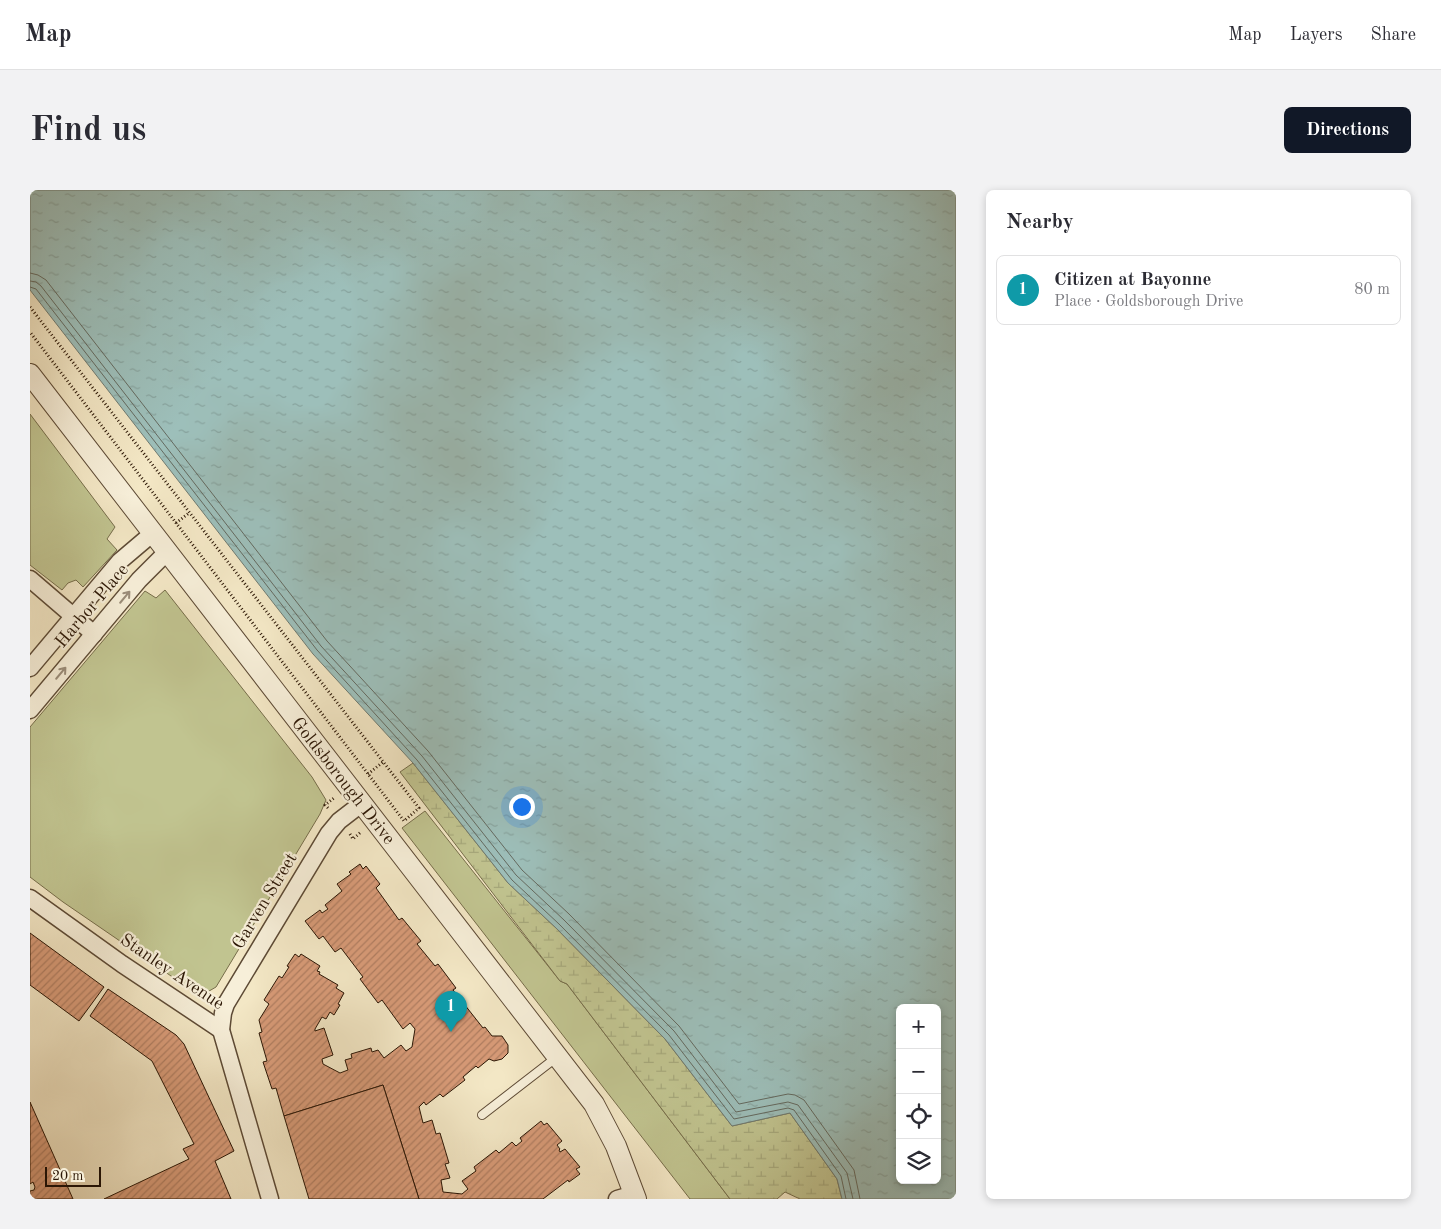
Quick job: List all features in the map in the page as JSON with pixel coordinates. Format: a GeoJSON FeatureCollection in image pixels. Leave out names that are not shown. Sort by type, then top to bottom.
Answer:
{"type":"FeatureCollection","features":[{"type":"Feature","properties":{"kind":"street","name":"Goldsborough Drive"},"geometry":{"type":"LineString","coordinates":[[30,374],[602,1117],[616,1146],[629,1197]]}},
{"type":"Feature","properties":{"kind":"street","name":"Harbor Place"},"geometry":{"type":"LineString","coordinates":[[30,668],[120,561],[153,533]]}},
{"type":"Feature","properties":{"kind":"street","name":"Harbor Place"},"geometry":{"type":"LineString","coordinates":[[30,710],[139,580],[167,552]]}},
{"type":"Feature","properties":{"kind":"street"},"geometry":{"type":"LineString","coordinates":[[30,579],[94,634]]}},
{"type":"Feature","properties":{"kind":"street","name":"Garven Street"},"geometry":{"type":"LineString","coordinates":[[221,1030],[226,1004],[329,833],[339,821],[361,804]]}},
{"type":"Feature","properties":{"kind":"street","name":"Stanley Avenue"},"geometry":{"type":"LineString","coordinates":[[30,898],[122,964],[221,1030],[270,1199]]}},
{"type":"Feature","properties":{"kind":"lane"},"geometry":{"type":"LineString","coordinates":[[482,1115],[557,1057]]}},
{"type":"Feature","properties":{"kind":"path"},"geometry":{"type":"LineString","coordinates":[[30,307],[419,808],[404,821],[30,332]]}},
{"type":"Feature","properties":{"kind":"path"},"geometry":{"type":"LineString","coordinates":[[176,523],[190,513]]}},
{"type":"Feature","properties":{"kind":"path"},"geometry":{"type":"LineString","coordinates":[[368,774],[383,762]]}},
{"type":"Feature","properties":{"kind":"green space"},"geometry":{"type":"Polygon","coordinates":[[[30,414],[115,527],[107,539],[117,550],[83,587],[76,580],[68,583],[62,590],[30,565],[30,414]]]}},
{"type":"Feature","properties":{"kind":"green space"},"geometry":{"type":"Polygon","coordinates":[[[165,590],[312,777],[326,800],[320,814],[216,987],[204,994],[190,989],[63,902],[30,877],[30,727],[145,591],[156,598],[165,590]]]}},
{"type":"Feature","properties":{"kind":"green space"},"geometry":{"type":"Polygon","coordinates":[[[413,763],[508,883],[556,928],[665,1039],[732,1126],[790,1113],[837,1179],[842,1199],[800,1199],[785,1192],[777,1199],[730,1199],[567,984],[560,981],[400,772],[413,763]]]}},
{"type":"Feature","properties":{"kind":"green space"},"geometry":{"type":"Polygon","coordinates":[[[425,811],[560,981],[567,984],[730,1199],[690,1199],[402,828],[425,811]]]}},
{"type":"Feature","properties":{"kind":"water"},"geometry":{"type":"Polygon","coordinates":[[[30,190],[956,190],[956,1199],[842,1199],[837,1179],[790,1113],[732,1126],[665,1039],[556,928],[508,883],[413,763],[313,654],[30,290],[30,190]]]}},
{"type":"Feature","properties":{"kind":"building"},"geometry":{"type":"Polygon","coordinates":[[[360,864],[363,869],[366,866],[380,884],[376,888],[399,920],[402,918],[421,941],[417,944],[435,966],[438,964],[456,988],[453,990],[483,1028],[485,1027],[492,1036],[502,1036],[508,1045],[508,1053],[502,1059],[494,1061],[489,1059],[478,1068],[476,1066],[463,1077],[465,1080],[443,1097],[440,1094],[426,1105],[424,1102],[419,1107],[423,1123],[432,1120],[436,1134],[440,1133],[449,1163],[445,1164],[450,1178],[441,1180],[443,1192],[462,1194],[468,1189],[462,1181],[476,1171],[474,1167],[496,1150],[499,1153],[512,1142],[516,1146],[522,1141],[520,1138],[541,1121],[544,1125],[547,1123],[562,1141],[557,1145],[560,1152],[565,1149],[580,1167],[576,1169],[580,1174],[569,1182],[568,1180],[543,1199],[419,1199],[383,1085],[284,1116],[276,1088],[272,1089],[263,1062],[267,1061],[259,1033],[262,1032],[259,1020],[269,1004],[264,1000],[279,976],[282,978],[295,954],[299,957],[301,954],[320,966],[317,971],[320,972],[319,974],[338,985],[336,988],[344,993],[334,1015],[330,1012],[326,1019],[322,1017],[315,1029],[315,1031],[324,1028],[333,1055],[322,1059],[323,1064],[340,1073],[348,1070],[345,1060],[352,1058],[351,1054],[371,1048],[372,1052],[378,1050],[384,1058],[401,1045],[406,1051],[412,1047],[415,1029],[410,1023],[403,1029],[382,1000],[378,1003],[360,979],[363,977],[341,948],[335,952],[323,936],[319,939],[305,921],[320,910],[322,913],[328,909],[325,905],[342,891],[337,884],[351,874],[349,872],[360,864]]]}},
{"type":"Feature","properties":{"kind":"building"},"geometry":{"type":"Polygon","coordinates":[[[30,933],[104,987],[79,1021],[30,985],[30,933]]]}},
{"type":"Feature","properties":{"kind":"building"},"geometry":{"type":"Polygon","coordinates":[[[108,989],[176,1035],[184,1044],[234,1151],[215,1161],[231,1199],[104,1199],[189,1159],[183,1149],[194,1144],[152,1061],[90,1016],[108,989]]]}},
{"type":"Feature","properties":{"kind":"building"},"geometry":{"type":"Polygon","coordinates":[[[383,1085],[419,1199],[309,1199],[284,1116],[383,1085]]]}},
{"type":"Feature","properties":{"kind":"building"},"geometry":{"type":"Polygon","coordinates":[[[30,1102],[73,1199],[30,1199],[30,1191],[34,1190],[35,1187],[33,1182],[30,1184],[30,1102]]]}},
{"type":"Feature","properties":{"kind":"place","name":"Citizen at Bayonne"},"geometry":{"type":"Point","coordinates":[451,1032]}}]}
